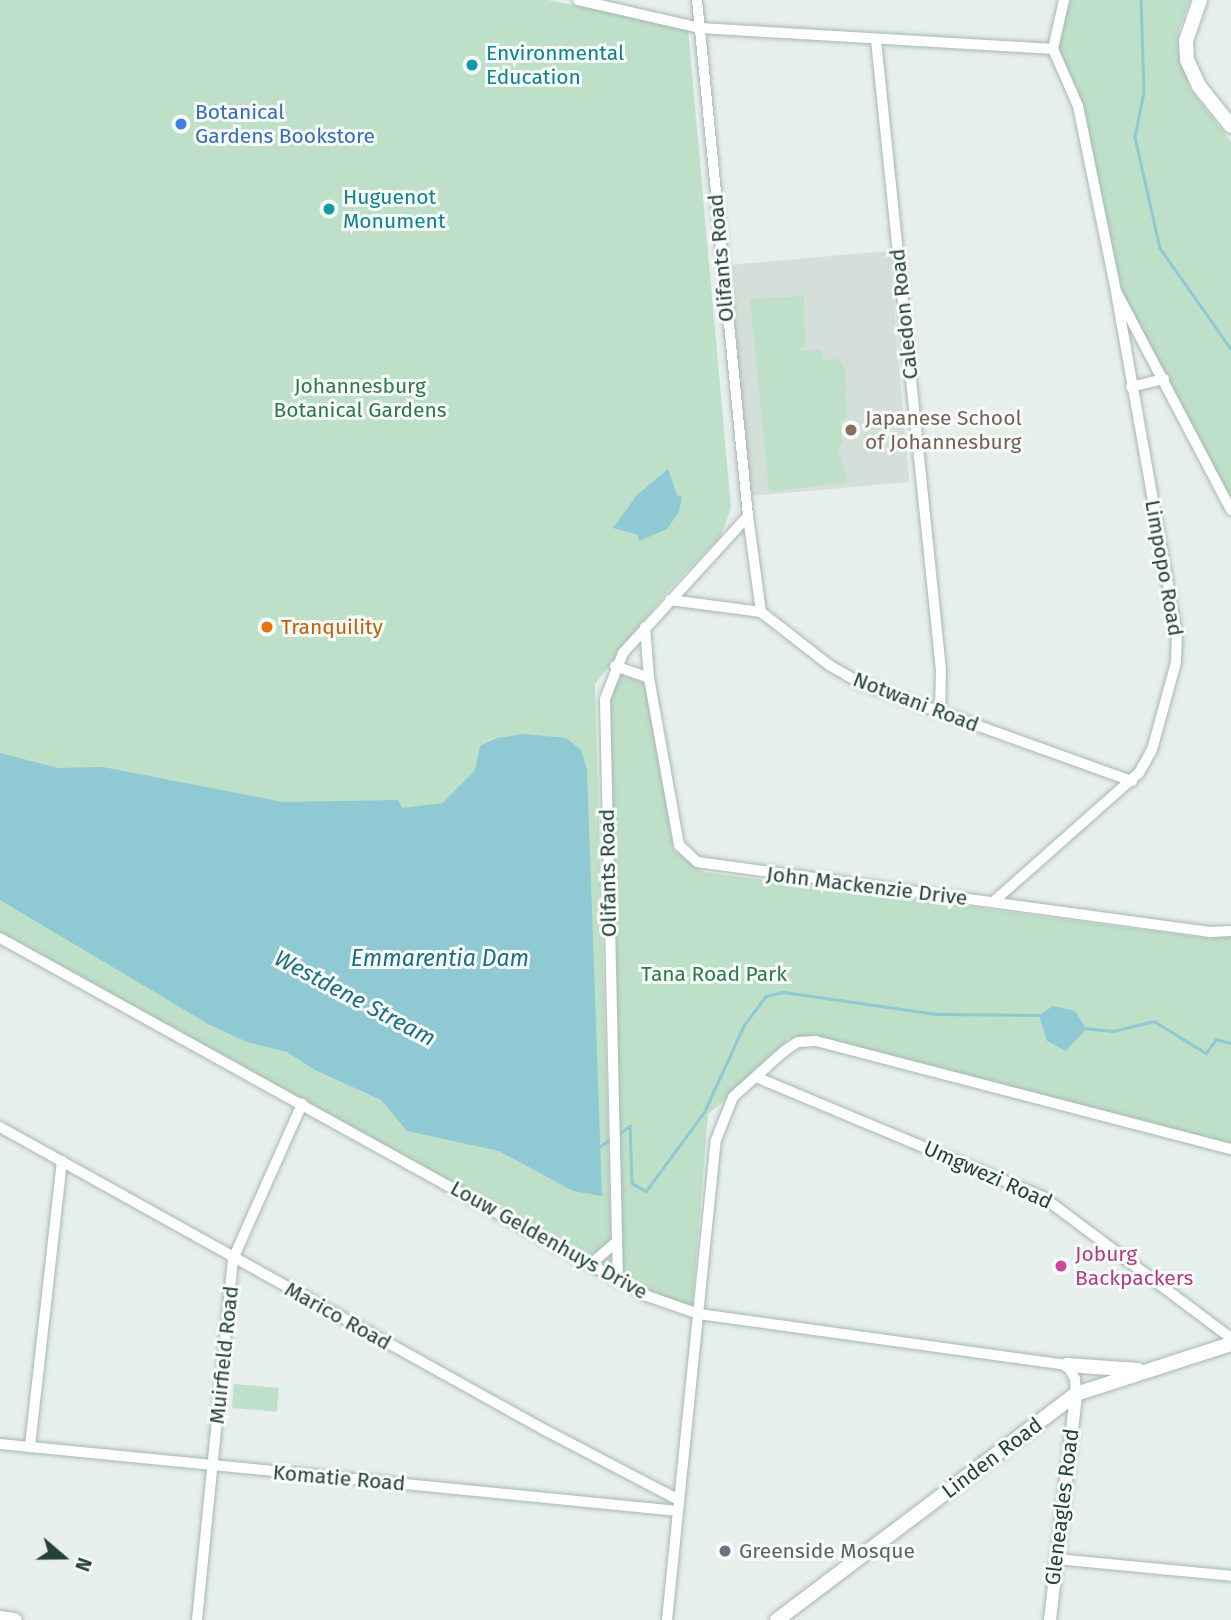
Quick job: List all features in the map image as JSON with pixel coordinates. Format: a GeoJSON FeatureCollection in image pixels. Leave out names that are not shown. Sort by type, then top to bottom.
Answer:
{"type":"FeatureCollection","features":[{"type":"Feature","properties":{"kind":"main road"},"geometry":{"type":"LineString","coordinates":[[1200,0],[1186,41],[1187,60],[1199,86],[1231,126]]}},
{"type":"Feature","properties":{"kind":"main road","name":"Linden Road"},"geometry":{"type":"LineString","coordinates":[[777,1620],[1076,1394],[1140,1371],[1231,1344]]}},
{"type":"Feature","properties":{"kind":"main road"},"geometry":{"type":"LineString","coordinates":[[1066,1365],[1140,1371]]}},
{"type":"Feature","properties":{"kind":"main road"},"geometry":{"type":"LineString","coordinates":[[0,1618],[15,1620]]}},
{"type":"Feature","properties":{"kind":"street"},"geometry":{"type":"LineString","coordinates":[[578,0],[700,28],[1053,49]]}},
{"type":"Feature","properties":{"kind":"street","name":"Olifants Road"},"geometry":{"type":"LineString","coordinates":[[697,0],[748,516],[761,612]]}},
{"type":"Feature","properties":{"kind":"street"},"geometry":{"type":"LineString","coordinates":[[1064,0],[1053,49],[1078,106],[1116,290],[1231,510]]}},
{"type":"Feature","properties":{"kind":"street","name":"Caledon Road"},"geometry":{"type":"LineString","coordinates":[[876,40],[941,670],[940,713]]}},
{"type":"Feature","properties":{"kind":"street","name":"Limpopo Road"},"geometry":{"type":"LineString","coordinates":[[993,902],[1132,781],[1152,750],[1178,645],[1116,290]]}},
{"type":"Feature","properties":{"kind":"street"},"geometry":{"type":"LineString","coordinates":[[1132,387],[1164,379]]}},
{"type":"Feature","properties":{"kind":"street","name":"Olifants Road"},"geometry":{"type":"LineString","coordinates":[[618,1281],[605,714],[615,666],[645,627],[748,516]]}},
{"type":"Feature","properties":{"kind":"street","name":"Notwani Road"},"geometry":{"type":"LineString","coordinates":[[670,600],[761,612],[845,675],[940,713],[1132,781]]}},
{"type":"Feature","properties":{"kind":"street","name":"John Mackenzie Drive"},"geometry":{"type":"LineString","coordinates":[[645,627],[649,678],[678,845],[688,857],[714,866],[1231,931]]}},
{"type":"Feature","properties":{"kind":"street"},"geometry":{"type":"LineString","coordinates":[[615,666],[649,678]]}},
{"type":"Feature","properties":{"kind":"street","name":"Louw Geldenhuys Drive"},"geometry":{"type":"LineString","coordinates":[[0,938],[618,1281],[699,1314],[1066,1365]]}},
{"type":"Feature","properties":{"kind":"street"},"geometry":{"type":"LineString","coordinates":[[667,1620],[716,1140],[726,1107],[792,1045],[816,1041],[1231,1149]]}},
{"type":"Feature","properties":{"kind":"street","name":"Umgwezi Road"},"geometry":{"type":"LineString","coordinates":[[756,1077],[1044,1197],[1231,1338]]}},
{"type":"Feature","properties":{"kind":"street","name":"Muirfield Road"},"geometry":{"type":"LineString","coordinates":[[197,1620],[233,1259],[302,1104]]}},
{"type":"Feature","properties":{"kind":"street","name":"Marico Road"},"geometry":{"type":"LineString","coordinates":[[0,1127],[679,1505]]}},
{"type":"Feature","properties":{"kind":"street"},"geometry":{"type":"LineString","coordinates":[[30,1446],[62,1161]]}},
{"type":"Feature","properties":{"kind":"street"},"geometry":{"type":"LineString","coordinates":[[591,1264],[616,1242]]}},
{"type":"Feature","properties":{"kind":"street"},"geometry":{"type":"LineString","coordinates":[[1066,1365],[1075,1379],[1076,1394]]}},
{"type":"Feature","properties":{"kind":"street","name":"Gleneagles Road"},"geometry":{"type":"LineString","coordinates":[[1050,1620],[1076,1394]]}},
{"type":"Feature","properties":{"kind":"street","name":"Komatie Road"},"geometry":{"type":"LineString","coordinates":[[0,1444],[213,1466],[679,1505]]}},
{"type":"Feature","properties":{"kind":"street"},"geometry":{"type":"LineString","coordinates":[[1056,1559],[1231,1576]]}},
{"type":"Feature","properties":{"kind":"shaded area","name":"Japanese School of Johannesburg"},"geometry":{"type":"Polygon","coordinates":[[[889,251],[909,482],[750,496],[730,265],[889,251]]]}},
{"type":"Feature","properties":{"kind":"green space","name":"Johannesburg Botanical Gardens"},"geometry":{"type":"Polygon","coordinates":[[[0,0],[548,0],[688,29],[731,508],[721,536],[663,596],[595,684],[612,1272],[0,935],[0,0]]]}},
{"type":"Feature","properties":{"kind":"green space"},"geometry":{"type":"Polygon","coordinates":[[[1070,0],[1190,0],[1178,33],[1190,89],[1231,142],[1231,519],[1113,294],[1085,120],[1056,49],[1070,0]]]}},
{"type":"Feature","properties":{"kind":"green space"},"geometry":{"type":"Polygon","coordinates":[[[804,296],[805,349],[785,350],[820,350],[823,360],[840,359],[845,369],[847,417],[840,420],[843,444],[838,450],[848,482],[769,492],[750,299],[804,296]]]}},
{"type":"Feature","properties":{"kind":"green space","name":"Tana Road Park"},"geometry":{"type":"Polygon","coordinates":[[[618,673],[647,685],[674,851],[704,872],[1213,939],[1231,926],[1231,1151],[789,1038],[752,1078],[708,1114],[692,1309],[622,1278],[609,707],[618,673]]]}},
{"type":"Feature","properties":{"kind":"green space"},"geometry":{"type":"Polygon","coordinates":[[[234,1384],[279,1388],[277,1412],[232,1408],[234,1384]]]}},
{"type":"Feature","properties":{"kind":"water"},"geometry":{"type":"Polygon","coordinates":[[[668,469],[677,495],[682,497],[679,512],[667,529],[639,541],[638,535],[613,528],[637,495],[668,469]]]}},
{"type":"Feature","properties":{"kind":"water","name":"Emmarentia Dam"},"geometry":{"type":"Polygon","coordinates":[[[525,734],[566,738],[581,750],[587,769],[602,1196],[573,1191],[499,1151],[407,1131],[381,1100],[315,1070],[287,1052],[247,1042],[210,1025],[0,900],[0,753],[58,768],[103,767],[283,802],[398,800],[402,808],[443,803],[475,770],[480,746],[497,738],[525,734]]]}},
{"type":"Feature","properties":{"kind":"water"},"geometry":{"type":"Polygon","coordinates":[[[1053,1006],[1075,1011],[1086,1029],[1066,1051],[1047,1041],[1039,1015],[1053,1006]]]}},
{"type":"Feature","properties":{"kind":"waterway"},"geometry":{"type":"LineString","coordinates":[[1141,0],[1144,92],[1135,137],[1160,248],[1231,349]]}},
{"type":"Feature","properties":{"kind":"waterway"},"geometry":{"type":"LineString","coordinates":[[617,1135],[630,1126],[632,1183],[646,1191],[704,1112],[744,1025],[766,996],[784,992],[937,1014],[1041,1015]]}},
{"type":"Feature","properties":{"kind":"waterway"},"geometry":{"type":"LineString","coordinates":[[1084,1028],[1113,1031],[1154,1021],[1206,1053],[1216,1039],[1231,1043]]}},
{"type":"Feature","properties":{"kind":"waterway","name":"Westdene Stream"},"geometry":{"type":"LineString","coordinates":[[599,1147],[611,1139]]}},
{"type":"Feature","properties":{"kind":"place","name":"Environmental Education"},"geometry":{"type":"Point","coordinates":[472,65]}},
{"type":"Feature","properties":{"kind":"place","name":"Botanical Gardens Bookstore"},"geometry":{"type":"Point","coordinates":[181,124]}},
{"type":"Feature","properties":{"kind":"place","name":"Huguenot Monument"},"geometry":{"type":"Point","coordinates":[329,209]}},
{"type":"Feature","properties":{"kind":"place","name":"Japanese School of Johannesburg"},"geometry":{"type":"Point","coordinates":[851,430]}},
{"type":"Feature","properties":{"kind":"place","name":"Tranquility"},"geometry":{"type":"Point","coordinates":[267,627]}},
{"type":"Feature","properties":{"kind":"place","name":"Joburg Backpackers"},"geometry":{"type":"Point","coordinates":[1061,1266]}},
{"type":"Feature","properties":{"kind":"place","name":"Greenside Mosque"},"geometry":{"type":"Point","coordinates":[725,1551]}}]}
